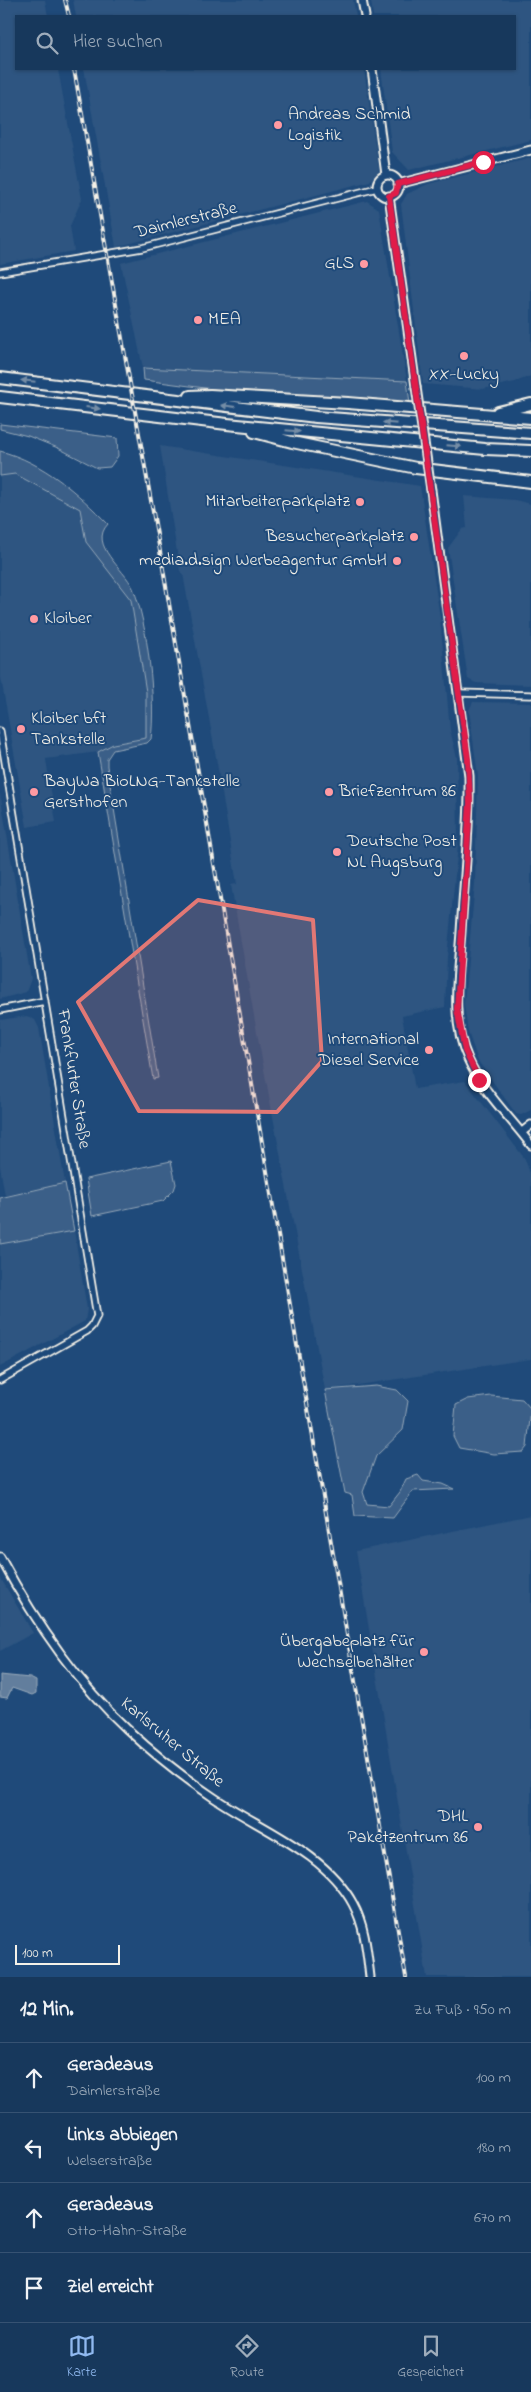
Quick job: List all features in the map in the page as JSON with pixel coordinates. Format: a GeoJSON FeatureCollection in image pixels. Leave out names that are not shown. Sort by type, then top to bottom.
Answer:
{"type":"FeatureCollection","features":[{"type":"Feature","properties":{"kind":"highway"},"geometry":{"type":"LineString","coordinates":[[0,378],[316,417],[531,433]]}},
{"type":"Feature","properties":{"kind":"highway"},"geometry":{"type":"LineString","coordinates":[[163,398],[210,395],[348,403],[531,418]]}},
{"type":"Feature","properties":{"kind":"highway"},"geometry":{"type":"LineString","coordinates":[[0,397],[227,424],[485,449],[531,451]]}},
{"type":"Feature","properties":{"kind":"highway"},"geometry":{"type":"LineString","coordinates":[[478,414],[515,409],[531,404]]}},
{"type":"Feature","properties":{"kind":"highway"},"geometry":{"type":"LineString","coordinates":[[227,424],[292,442],[396,464],[451,473],[531,481]]}},
{"type":"Feature","properties":{"kind":"street"},"geometry":{"type":"LineString","coordinates":[[362,0],[364,15]]}},
{"type":"Feature","properties":{"kind":"street"},"geometry":{"type":"LineString","coordinates":[[372,70],[386,175]]}},
{"type":"Feature","properties":{"kind":"street"},"geometry":{"type":"LineString","coordinates":[[398,184],[531,150]]}},
{"type":"Feature","properties":{"kind":"street"},"geometry":{"type":"LineString","coordinates":[[386,175],[395,178],[398,184],[396,193],[389,196],[383,196],[378,188],[379,180],[386,175]]}},
{"type":"Feature","properties":{"kind":"street","name":"Daimlerstraße"},"geometry":{"type":"LineString","coordinates":[[0,272],[142,248],[378,188]]}},
{"type":"Feature","properties":{"kind":"street"},"geometry":{"type":"LineString","coordinates":[[389,196],[468,759],[470,803],[458,973],[457,1009],[459,1029],[468,1060],[479,1080],[531,1143]]}},
{"type":"Feature","properties":{"kind":"street"},"geometry":{"type":"LineString","coordinates":[[459,693],[531,695]]}},
{"type":"Feature","properties":{"kind":"street","name":"Frankfurter Straße"},"geometry":{"type":"LineString","coordinates":[[0,732],[97,1316],[87,1331],[0,1380]]}},
{"type":"Feature","properties":{"kind":"street"},"geometry":{"type":"LineString","coordinates":[[0,1010],[45,1001]]}},
{"type":"Feature","properties":{"kind":"street"},"geometry":{"type":"LineString","coordinates":[[522,1132],[531,1125]]}},
{"type":"Feature","properties":{"kind":"street","name":"Karlsruher Straße"},"geometry":{"type":"LineString","coordinates":[[0,1557],[37,1621],[69,1666],[126,1729],[182,1776],[220,1802],[289,1843],[336,1881],[353,1904],[360,1919],[368,1953],[370,1977]]}},
{"type":"Feature","properties":{"kind":"highlighted area"},"geometry":{"type":"Polygon","coordinates":[[[198,900],[313,920],[322,1061],[277,1112],[139,1111],[78,1002],[198,900]]]}},
{"type":"Feature","properties":{"kind":"shaded area"},"geometry":{"type":"Polygon","coordinates":[[[0,0],[45,0],[48,15],[15,15],[15,70],[58,70],[82,199],[70,226],[74,251],[0,264],[0,0]]]}},
{"type":"Feature","properties":{"kind":"shaded area"},"geometry":{"type":"Polygon","coordinates":[[[73,0],[353,0],[356,15],[76,15],[73,0]]]}},
{"type":"Feature","properties":{"kind":"shaded area"},"geometry":{"type":"Polygon","coordinates":[[[371,0],[531,0],[531,140],[409,170],[392,152],[381,70],[516,70],[516,15],[373,15],[371,0]]]}},
{"type":"Feature","properties":{"kind":"shaded area","name":"Andreas Schmid Logistik"},"geometry":{"type":"Polygon","coordinates":[[[84,70],[364,70],[379,171],[370,181],[116,247],[84,70]]]}},
{"type":"Feature","properties":{"kind":"shaded area"},"geometry":{"type":"Polygon","coordinates":[[[531,158],[531,376],[515,382],[483,389],[423,384],[401,204],[407,194],[428,184],[531,158]]]}},
{"type":"Feature","properties":{"kind":"shaded area"},"geometry":{"type":"Polygon","coordinates":[[[367,201],[379,209],[407,381],[143,368],[121,263],[367,201]]]}},
{"type":"Feature","properties":{"kind":"shaded area"},"geometry":{"type":"Polygon","coordinates":[[[143,368],[407,381],[410,403],[228,391],[144,380],[143,368]]]}},
{"type":"Feature","properties":{"kind":"shaded area"},"geometry":{"type":"Polygon","coordinates":[[[0,424],[117,438],[118,456],[110,467],[97,468],[58,448],[28,436],[0,429],[0,424]]]}},
{"type":"Feature","properties":{"kind":"shaded area"},"geometry":{"type":"Polygon","coordinates":[[[160,446],[420,486],[440,617],[450,730],[457,758],[458,845],[447,957],[445,1007],[402,1016],[415,1089],[465,1081],[525,1159],[531,1176],[531,1359],[325,1390],[257,1033],[231,885],[237,884],[183,574],[180,571],[160,446]]]}},
{"type":"Feature","properties":{"kind":"shaded area"},"geometry":{"type":"Polygon","coordinates":[[[0,451],[31,463],[59,480],[85,501],[108,524],[103,532],[102,540],[110,556],[129,580],[143,621],[150,663],[151,739],[147,743],[113,750],[107,759],[107,766],[158,1078],[153,1079],[98,752],[113,744],[146,738],[146,692],[131,600],[86,542],[80,509],[15,474],[0,476],[0,451]]]}},
{"type":"Feature","properties":{"kind":"shaded area"},"geometry":{"type":"Polygon","coordinates":[[[15,474],[80,509],[86,542],[131,600],[146,692],[146,738],[113,744],[98,752],[46,759],[56,822],[27,827],[0,672],[0,476],[15,474]]]}},
{"type":"Feature","properties":{"kind":"shaded area"},"geometry":{"type":"Polygon","coordinates":[[[464,496],[515,500],[531,504],[531,685],[476,683],[468,679],[448,548],[462,529],[467,528],[464,496]]]}},
{"type":"Feature","properties":{"kind":"shaded area"},"geometry":{"type":"Polygon","coordinates":[[[473,702],[531,703],[531,1110],[521,1115],[516,1114],[478,1061],[468,1032],[464,1004],[475,883],[478,776],[469,710],[473,702]]]}},
{"type":"Feature","properties":{"kind":"shaded area"},"geometry":{"type":"Polygon","coordinates":[[[0,793],[31,979],[26,992],[0,999],[0,793]]]}},
{"type":"Feature","properties":{"kind":"shaded area"},"geometry":{"type":"Polygon","coordinates":[[[27,1016],[35,1020],[39,1028],[65,1183],[5,1196],[0,1166],[0,1020],[27,1016]]]}},
{"type":"Feature","properties":{"kind":"shaded area"},"geometry":{"type":"Polygon","coordinates":[[[171,1161],[176,1184],[174,1190],[163,1201],[92,1216],[86,1179],[171,1161]]]}},
{"type":"Feature","properties":{"kind":"shaded area"},"geometry":{"type":"Polygon","coordinates":[[[65,1183],[74,1231],[0,1244],[0,1198],[65,1183]]]}},
{"type":"Feature","properties":{"kind":"shaded area"},"geometry":{"type":"Polygon","coordinates":[[[74,1231],[87,1309],[85,1321],[0,1367],[0,1244],[74,1231]]]}},
{"type":"Feature","properties":{"kind":"shaded area"},"geometry":{"type":"Polygon","coordinates":[[[376,1386],[397,1390],[408,1401],[403,1430],[376,1456],[363,1492],[367,1504],[389,1506],[400,1492],[406,1479],[418,1475],[423,1481],[443,1484],[454,1489],[413,1491],[393,1518],[355,1516],[352,1495],[345,1493],[325,1390],[376,1386]]]}},
{"type":"Feature","properties":{"kind":"shaded area"},"geometry":{"type":"Polygon","coordinates":[[[491,1396],[522,1399],[531,1409],[527,1447],[523,1452],[494,1454],[459,1448],[453,1436],[456,1405],[468,1399],[491,1396]]]}},
{"type":"Feature","properties":{"kind":"shaded area"},"geometry":{"type":"Polygon","coordinates":[[[531,1515],[531,1977],[427,1977],[356,1551],[531,1515]]]}},
{"type":"Feature","properties":{"kind":"shaded area"},"geometry":{"type":"Polygon","coordinates":[[[0,1577],[33,1633],[0,1651],[0,1577]]]}},
{"type":"Feature","properties":{"kind":"shaded area"},"geometry":{"type":"Polygon","coordinates":[[[0,1675],[30,1678],[36,1681],[36,1693],[32,1695],[12,1688],[7,1698],[0,1697],[0,1675]]]}},
{"type":"Feature","properties":{"kind":"railway"},"geometry":{"type":"LineString","coordinates":[[65,0],[69,15]]}},
{"type":"Feature","properties":{"kind":"railway"},"geometry":{"type":"LineString","coordinates":[[74,70],[161,557],[406,1977]]}},
{"type":"Feature","properties":{"kind":"place","name":"Andreas Schmid Logistik"},"geometry":{"type":"Point","coordinates":[278,125]}},
{"type":"Feature","properties":{"kind":"place","name":"GLS"},"geometry":{"type":"Point","coordinates":[364,264]}},
{"type":"Feature","properties":{"kind":"place","name":"MEA"},"geometry":{"type":"Point","coordinates":[198,320]}},
{"type":"Feature","properties":{"kind":"place","name":"XX-Lucky"},"geometry":{"type":"Point","coordinates":[464,356]}},
{"type":"Feature","properties":{"kind":"place","name":"Mitarbeiterparkplatz"},"geometry":{"type":"Point","coordinates":[360,502]}},
{"type":"Feature","properties":{"kind":"place","name":"Besucherparkplatz"},"geometry":{"type":"Point","coordinates":[414,537]}},
{"type":"Feature","properties":{"kind":"place","name":"media.d.sign Werbeagentur GmbH"},"geometry":{"type":"Point","coordinates":[397,561]}},
{"type":"Feature","properties":{"kind":"place","name":"Kloiber"},"geometry":{"type":"Point","coordinates":[34,619]}},
{"type":"Feature","properties":{"kind":"place","name":"Kloiber bft Tankstelle"},"geometry":{"type":"Point","coordinates":[21,729]}},
{"type":"Feature","properties":{"kind":"place","name":"BayWa BioLNG-Tankstelle Gersthofen"},"geometry":{"type":"Point","coordinates":[34,792]}},
{"type":"Feature","properties":{"kind":"place","name":"Briefzentrum 86"},"geometry":{"type":"Point","coordinates":[329,792]}},
{"type":"Feature","properties":{"kind":"place","name":"Deutsche Post NL Augsburg"},"geometry":{"type":"Point","coordinates":[337,852]}},
{"type":"Feature","properties":{"kind":"place","name":"International Diesel Service"},"geometry":{"type":"Point","coordinates":[429,1050]}},
{"type":"Feature","properties":{"kind":"place","name":"Übergabeplatz für Wechselbehälter"},"geometry":{"type":"Point","coordinates":[424,1652]}},
{"type":"Feature","properties":{"kind":"place","name":"DHL Paketzentrum 86"},"geometry":{"type":"Point","coordinates":[478,1827]}},
{"type":"Feature","properties":{"kind":"route"},"geometry":{"type":"LineString","coordinates":[[479,1080],[468,1060],[461,1039],[457,1009],[470,803],[470,776],[389,196],[396,193],[399,187],[398,184],[483,162]]}}]}
